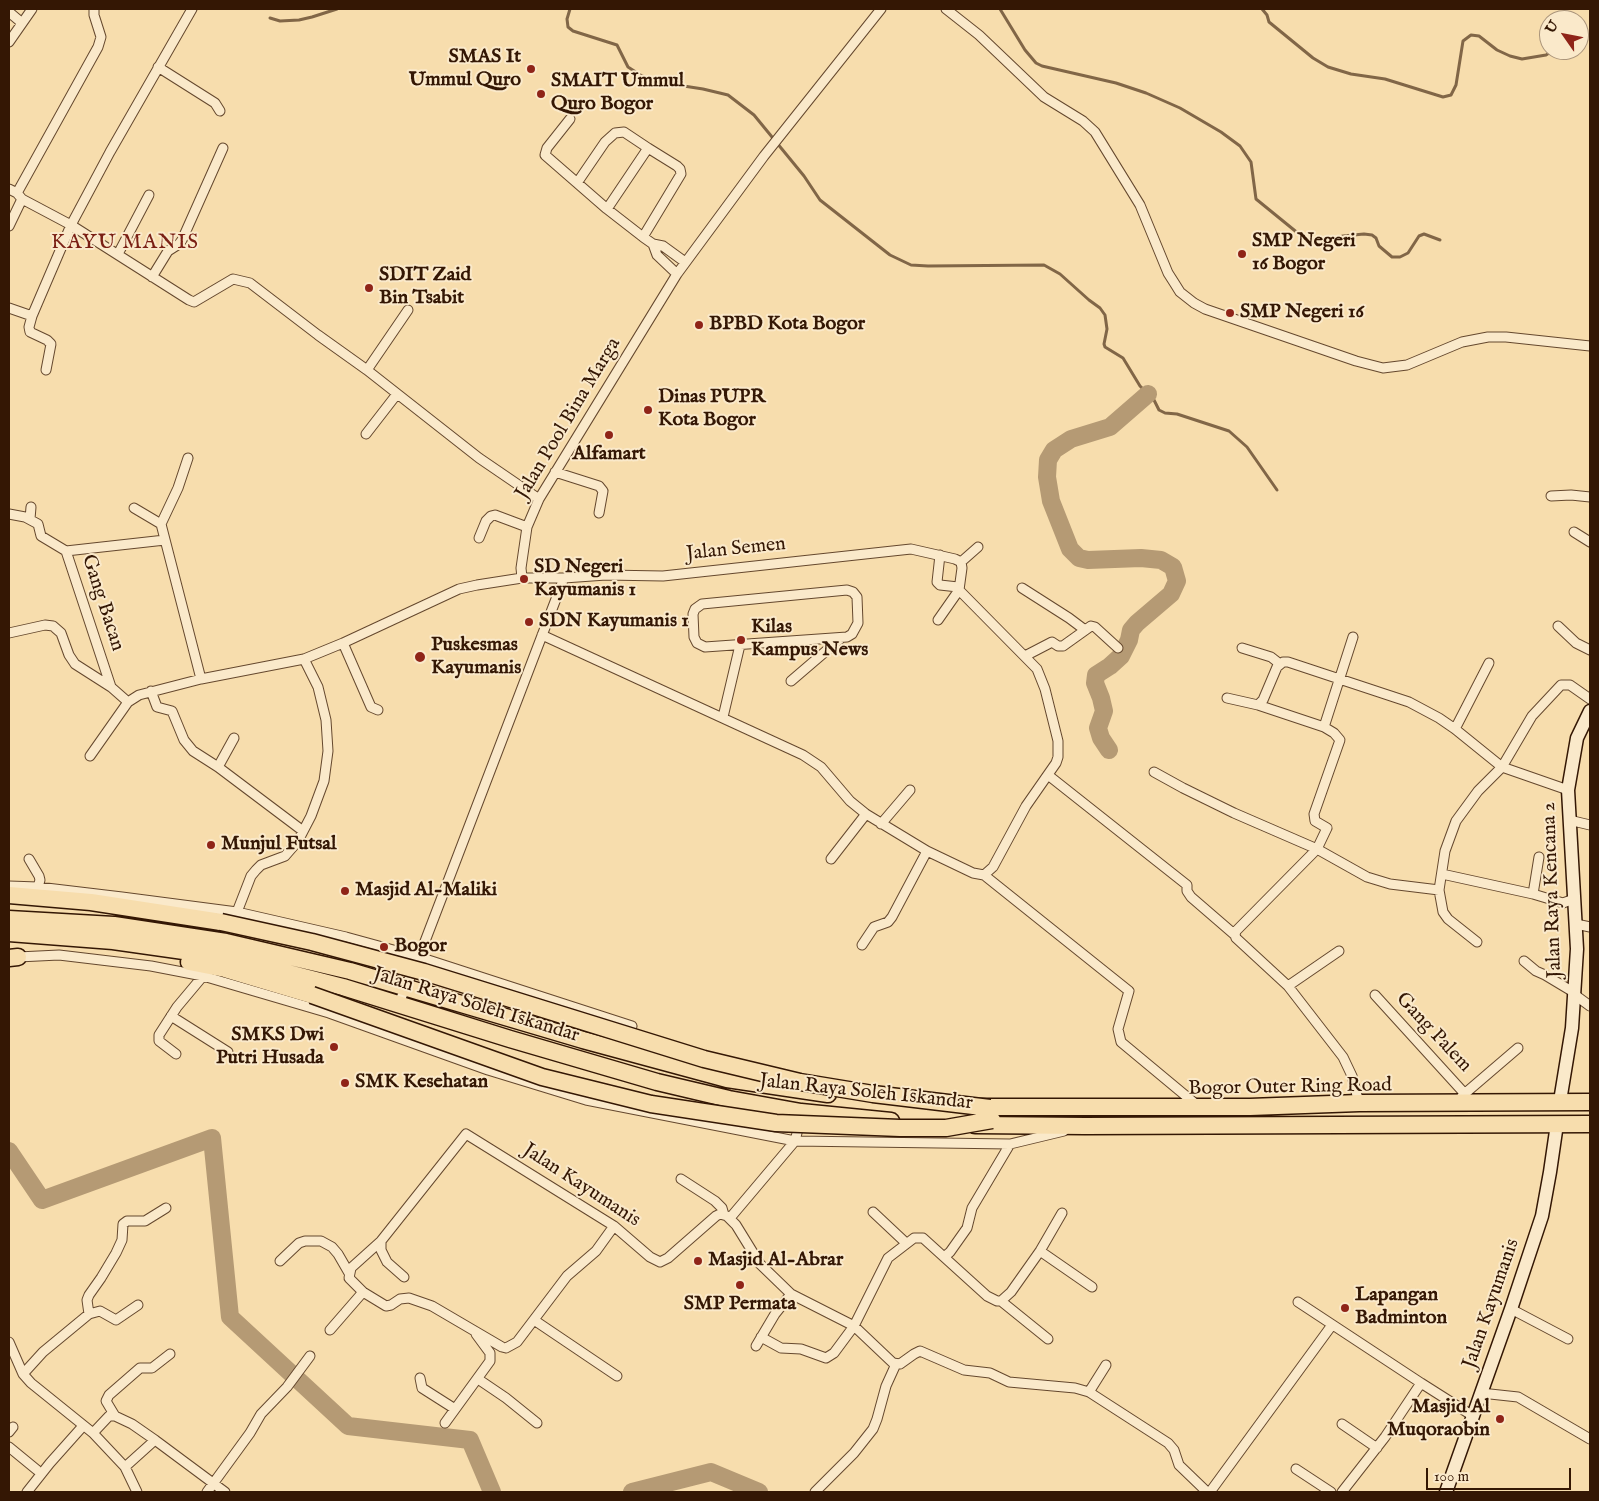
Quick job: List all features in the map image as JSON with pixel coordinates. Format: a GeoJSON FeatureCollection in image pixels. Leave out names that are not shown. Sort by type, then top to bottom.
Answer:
{"type":"FeatureCollection","features":[{"type":"Feature","properties":{"kind":"highway"},"geometry":{"type":"LineString","coordinates":[[9,895],[91,902],[221,922],[312,942],[424,972],[704,1060],[800,1082],[991,1114]]}},
{"type":"Feature","properties":{"kind":"highway","name":"Jalan Raya Soleh Iskandar"},"geometry":{"type":"LineString","coordinates":[[9,918],[114,925],[218,940],[350,971],[543,1028],[727,1079],[897,1103],[954,1107],[1199,1107],[1359,1103],[1459,1098],[1590,1102]]}},
{"type":"Feature","properties":{"kind":"highway","name":"Jalan Raya Soleh Iskandar"},"geometry":{"type":"LineString","coordinates":[[9,934],[113,941],[226,957],[343,987],[657,1082],[729,1099],[801,1112],[894,1121],[1021,1126],[1590,1124]]}},
{"type":"Feature","properties":{"kind":"highway"},"geometry":{"type":"LineString","coordinates":[[9,943],[54,944],[162,956],[225,969],[312,995],[542,1077],[651,1104],[786,1123],[900,1128],[946,1128],[991,1114]]}},
{"type":"Feature","properties":{"kind":"highway"},"geometry":{"type":"LineString","coordinates":[[894,1121],[897,1103]]}},
{"type":"Feature","properties":{"kind":"highway","name":"Bogor Outer Ring Road"},"geometry":{"type":"LineString","coordinates":[[991,1114],[1306,1108],[1590,1108]]}},
{"type":"Feature","properties":{"kind":"highway","name":"Bogor Outer Ring Road"},"geometry":{"type":"LineString","coordinates":[[991,1114],[1590,1120]]}},
{"type":"Feature","properties":{"kind":"street"},"geometry":{"type":"LineString","coordinates":[[9,42],[32,9]]}},
{"type":"Feature","properties":{"kind":"street"},"geometry":{"type":"LineString","coordinates":[[9,226],[16,194],[98,46],[101,37],[94,9]]}},
{"type":"Feature","properties":{"kind":"street"},"geometry":{"type":"LineString","coordinates":[[46,370],[50,344],[47,340],[30,332],[28,327],[32,316],[71,225],[110,152],[192,9]]}},
{"type":"Feature","properties":{"kind":"street","name":"Jalan Pool Bina Marga"},"geometry":{"type":"LineString","coordinates":[[522,578],[521,568],[527,527],[539,499],[678,274],[764,156],[881,9]]}},
{"type":"Feature","properties":{"kind":"street"},"geometry":{"type":"LineString","coordinates":[[946,9],[979,34],[1044,97],[1083,121],[1096,132],[1140,205],[1174,284],[1180,292],[1205,309],[1356,361],[1383,368],[1407,365],[1462,342],[1488,337],[1506,337],[1590,346]]}},
{"type":"Feature","properties":{"kind":"street"},"geometry":{"type":"LineString","coordinates":[[9,12],[22,23]]}},
{"type":"Feature","properties":{"kind":"street"},"geometry":{"type":"LineString","coordinates":[[158,67],[216,103],[220,111]]}},
{"type":"Feature","properties":{"kind":"street"},"geometry":{"type":"LineString","coordinates":[[570,119],[544,153],[607,209],[643,237],[653,244],[664,246],[686,262]]}},
{"type":"Feature","properties":{"kind":"street"},"geometry":{"type":"LineString","coordinates":[[577,183],[605,142],[615,133],[624,132],[677,166],[681,174],[643,237]]}},
{"type":"Feature","properties":{"kind":"street"},"geometry":{"type":"LineString","coordinates":[[152,277],[168,251],[182,240],[223,148]]}},
{"type":"Feature","properties":{"kind":"street"},"geometry":{"type":"LineString","coordinates":[[607,209],[648,148]]}},
{"type":"Feature","properties":{"kind":"street"},"geometry":{"type":"LineString","coordinates":[[16,194],[71,225],[194,302],[233,279],[250,283],[367,370],[485,462],[539,499]]}},
{"type":"Feature","properties":{"kind":"street"},"geometry":{"type":"LineString","coordinates":[[118,254],[149,195]]}},
{"type":"Feature","properties":{"kind":"street"},"geometry":{"type":"LineString","coordinates":[[653,244],[657,255],[678,274]]}},
{"type":"Feature","properties":{"kind":"street"},"geometry":{"type":"LineString","coordinates":[[9,308],[32,316]]}},
{"type":"Feature","properties":{"kind":"street"},"geometry":{"type":"LineString","coordinates":[[367,370],[408,310]]}},
{"type":"Feature","properties":{"kind":"street"},"geometry":{"type":"LineString","coordinates":[[366,434],[397,394]]}},
{"type":"Feature","properties":{"kind":"street"},"geometry":{"type":"LineString","coordinates":[[188,458],[178,488],[161,524],[201,679]]}},
{"type":"Feature","properties":{"kind":"street"},"geometry":{"type":"LineString","coordinates":[[555,472],[599,486],[603,491],[599,513]]}},
{"type":"Feature","properties":{"kind":"street"},"geometry":{"type":"LineString","coordinates":[[1551,496],[1590,497]]}},
{"type":"Feature","properties":{"kind":"street"},"geometry":{"type":"LineString","coordinates":[[9,514],[30,519],[31,507]]}},
{"type":"Feature","properties":{"kind":"street"},"geometry":{"type":"LineString","coordinates":[[134,508],[161,524]]}},
{"type":"Feature","properties":{"kind":"street"},"geometry":{"type":"LineString","coordinates":[[480,538],[486,521],[495,515],[527,527]]}},
{"type":"Feature","properties":{"kind":"street","name":"Gang Bacan"},"geometry":{"type":"LineString","coordinates":[[30,519],[38,524],[42,536],[66,551],[111,687]]}},
{"type":"Feature","properties":{"kind":"street"},"geometry":{"type":"LineString","coordinates":[[1574,532],[1590,542]]}},
{"type":"Feature","properties":{"kind":"street"},"geometry":{"type":"LineString","coordinates":[[66,551],[165,540]]}},
{"type":"Feature","properties":{"kind":"street"},"geometry":{"type":"LineString","coordinates":[[938,620],[958,589],[962,568],[961,562],[978,547]]}},
{"type":"Feature","properties":{"kind":"street","name":"Jalan Semen"},"geometry":{"type":"LineString","coordinates":[[564,578],[606,575],[663,576],[911,549],[961,562]]}},
{"type":"Feature","properties":{"kind":"street"},"geometry":{"type":"LineString","coordinates":[[940,555],[937,582],[940,585],[958,589],[1036,669],[1040,676],[1056,730],[1058,757],[1026,806],[993,867],[984,875]]}},
{"type":"Feature","properties":{"kind":"street"},"geometry":{"type":"LineString","coordinates":[[90,756],[128,702],[139,695],[201,679],[304,659],[343,644],[458,589],[522,578],[564,578],[419,957],[398,1005]]}},
{"type":"Feature","properties":{"kind":"street"},"geometry":{"type":"LineString","coordinates":[[1022,588],[1085,630]]}},
{"type":"Feature","properties":{"kind":"street"},"geometry":{"type":"LineString","coordinates":[[850,591],[857,596],[858,623],[852,634],[840,638],[740,646],[705,648],[697,643],[694,637],[693,614],[695,609],[702,604],[850,591]]}},
{"type":"Feature","properties":{"kind":"street"},"geometry":{"type":"LineString","coordinates":[[9,633],[45,625],[53,626],[61,633],[69,655],[76,664],[111,687],[128,702]]}},
{"type":"Feature","properties":{"kind":"street"},"geometry":{"type":"LineString","coordinates":[[1025,656],[1052,642],[1058,646],[1063,646],[1091,626],[1094,626],[1118,648]]}},
{"type":"Feature","properties":{"kind":"street"},"geometry":{"type":"LineString","coordinates":[[1558,626],[1576,643],[1590,650]]}},
{"type":"Feature","properties":{"kind":"street"},"geometry":{"type":"LineString","coordinates":[[542,635],[803,755],[821,767],[850,801],[881,824],[927,851],[973,873],[984,875],[1129,991],[1118,1029],[1121,1042],[1199,1107]]}},
{"type":"Feature","properties":{"kind":"street"},"geometry":{"type":"LineString","coordinates":[[1324,727],[1353,637]]}},
{"type":"Feature","properties":{"kind":"street"},"geometry":{"type":"LineString","coordinates":[[791,680],[840,638]]}},
{"type":"Feature","properties":{"kind":"street"},"geometry":{"type":"LineString","coordinates":[[343,644],[371,707],[378,710]]}},
{"type":"Feature","properties":{"kind":"street"},"geometry":{"type":"LineString","coordinates":[[723,717],[740,646]]}},
{"type":"Feature","properties":{"kind":"street"},"geometry":{"type":"LineString","coordinates":[[1242,648],[1271,657],[1280,664]]}},
{"type":"Feature","properties":{"kind":"street"},"geometry":{"type":"LineString","coordinates":[[237,912],[251,876],[261,865],[285,856],[298,841],[311,816],[324,781],[328,751],[322,702],[318,687],[304,659]]}},
{"type":"Feature","properties":{"kind":"street"},"geometry":{"type":"LineString","coordinates":[[1258,706],[1263,700],[1274,670],[1280,664],[1288,662],[1408,702],[1439,718],[1455,729],[1502,767],[1568,790]]}},
{"type":"Feature","properties":{"kind":"street"},"geometry":{"type":"LineString","coordinates":[[1455,729],[1489,663]]}},
{"type":"Feature","properties":{"kind":"street"},"geometry":{"type":"LineString","coordinates":[[1477,942],[1448,919],[1441,904],[1439,890],[1445,851],[1456,821],[1478,791],[1502,767],[1532,716],[1561,685],[1570,685],[1590,699]]}},
{"type":"Feature","properties":{"kind":"street"},"geometry":{"type":"LineString","coordinates":[[151,691],[157,707],[172,711],[184,740],[193,752],[218,767],[303,832]]}},
{"type":"Feature","properties":{"kind":"street"},"geometry":{"type":"LineString","coordinates":[[1228,698],[1324,727],[1334,733],[1340,740],[1314,814],[1315,821],[1327,828],[1317,849],[1235,934]]}},
{"type":"Feature","properties":{"kind":"street","name":"Jalan Raya Kencana 2"},"geometry":{"type":"LineString","coordinates":[[1560,1101],[1572,1028],[1577,949],[1568,790],[1577,738],[1590,711]]}},
{"type":"Feature","properties":{"kind":"street"},"geometry":{"type":"LineString","coordinates":[[218,767],[234,738]]}},
{"type":"Feature","properties":{"kind":"street"},"geometry":{"type":"LineString","coordinates":[[1154,772],[1234,813],[1317,849],[1378,882],[1439,890]]}},
{"type":"Feature","properties":{"kind":"street"},"geometry":{"type":"LineString","coordinates":[[1048,775],[1187,885],[1187,891],[1196,902],[1235,934],[1236,938],[1288,986],[1348,1066],[1359,1103]]}},
{"type":"Feature","properties":{"kind":"street"},"geometry":{"type":"LineString","coordinates":[[881,824],[910,790]]}},
{"type":"Feature","properties":{"kind":"street"},"geometry":{"type":"LineString","coordinates":[[831,859],[866,814]]}},
{"type":"Feature","properties":{"kind":"street"},"geometry":{"type":"LineString","coordinates":[[1569,820],[1590,825]]}},
{"type":"Feature","properties":{"kind":"street"},"geometry":{"type":"LineString","coordinates":[[862,945],[874,926],[890,920],[927,851]]}},
{"type":"Feature","properties":{"kind":"street"},"geometry":{"type":"LineString","coordinates":[[1533,894],[1539,857]]}},
{"type":"Feature","properties":{"kind":"street"},"geometry":{"type":"LineString","coordinates":[[29,859],[38,876],[38,887]]}},
{"type":"Feature","properties":{"kind":"street"},"geometry":{"type":"LineString","coordinates":[[1442,874],[1533,894],[1563,903],[1574,899]]}},
{"type":"Feature","properties":{"kind":"street"},"geometry":{"type":"LineString","coordinates":[[9,886],[38,887],[237,912],[338,935],[419,957],[632,1026],[621,1050]]}},
{"type":"Feature","properties":{"kind":"street"},"geometry":{"type":"LineString","coordinates":[[1576,924],[1590,927]]}},
{"type":"Feature","properties":{"kind":"street"},"geometry":{"type":"LineString","coordinates":[[1288,986],[1340,951]]}},
{"type":"Feature","properties":{"kind":"street"},"geometry":{"type":"LineString","coordinates":[[14,957],[59,955],[151,966],[203,976],[329,1013],[488,1070],[586,1100],[795,1141],[1010,1144],[1085,1126]]}},
{"type":"Feature","properties":{"kind":"street"},"geometry":{"type":"LineString","coordinates":[[1524,961],[1536,971],[1546,975],[1590,1006]]}},
{"type":"Feature","properties":{"kind":"street"},"geometry":{"type":"LineString","coordinates":[[176,1054],[159,1040],[159,1034],[203,976]]}},
{"type":"Feature","properties":{"kind":"street","name":"Gang Palem"},"geometry":{"type":"LineString","coordinates":[[1374,996],[1459,1098]]}},
{"type":"Feature","properties":{"kind":"street"},"geometry":{"type":"LineString","coordinates":[[171,1016],[228,1052]]}},
{"type":"Feature","properties":{"kind":"street"},"geometry":{"type":"LineString","coordinates":[[1459,1098],[1518,1048]]}},
{"type":"Feature","properties":{"kind":"street"},"geometry":{"type":"LineString","coordinates":[[727,1217],[795,1141],[801,1112]]}},
{"type":"Feature","properties":{"kind":"street","name":"Jalan Kayumanis"},"geometry":{"type":"LineString","coordinates":[[1446,1492],[1542,1216],[1556,1124]]}},
{"type":"Feature","properties":{"kind":"street","name":"Jalan Kayumanis"},"geometry":{"type":"LineString","coordinates":[[381,1241],[466,1134],[614,1226],[660,1262],[668,1258],[716,1216],[727,1217]]}},
{"type":"Feature","properties":{"kind":"street"},"geometry":{"type":"LineString","coordinates":[[944,1257],[950,1252],[967,1228],[972,1208],[1010,1144]]}},
{"type":"Feature","properties":{"kind":"street"},"geometry":{"type":"LineString","coordinates":[[680,1179],[715,1201],[722,1208],[727,1217],[736,1225],[756,1259],[791,1294],[854,1326],[889,1360],[896,1364]]}},
{"type":"Feature","properties":{"kind":"street"},"geometry":{"type":"LineString","coordinates":[[89,1314],[87,1300],[116,1253],[122,1240],[123,1224],[145,1221],[166,1208]]}},
{"type":"Feature","properties":{"kind":"street"},"geometry":{"type":"LineString","coordinates":[[873,1212],[906,1243]]}},
{"type":"Feature","properties":{"kind":"street"},"geometry":{"type":"LineString","coordinates":[[1001,1301],[1012,1292],[1040,1251],[1062,1213]]}},
{"type":"Feature","properties":{"kind":"street"},"geometry":{"type":"LineString","coordinates":[[280,1261],[299,1243],[321,1241],[332,1247],[338,1254],[349,1273],[349,1278],[363,1292],[386,1306],[400,1299],[410,1298],[432,1306],[502,1348],[506,1348],[517,1342],[567,1276],[596,1250],[614,1226]]}},
{"type":"Feature","properties":{"kind":"street"},"geometry":{"type":"LineString","coordinates":[[761,1337],[781,1348],[801,1350],[826,1358],[834,1353],[854,1326],[888,1258],[914,1238],[923,1238],[987,1296],[1001,1301],[1048,1339]]}},
{"type":"Feature","properties":{"kind":"street"},"geometry":{"type":"LineString","coordinates":[[349,1273],[351,1268],[381,1241]]}},
{"type":"Feature","properties":{"kind":"street"},"geometry":{"type":"LineString","coordinates":[[381,1241],[383,1256],[404,1277]]}},
{"type":"Feature","properties":{"kind":"street"},"geometry":{"type":"LineString","coordinates":[[1040,1251],[1092,1287]]}},
{"type":"Feature","properties":{"kind":"street"},"geometry":{"type":"LineString","coordinates":[[330,1330],[363,1292]]}},
{"type":"Feature","properties":{"kind":"street"},"geometry":{"type":"LineString","coordinates":[[756,1346],[775,1314],[791,1294]]}},
{"type":"Feature","properties":{"kind":"street"},"geometry":{"type":"LineString","coordinates":[[1298,1302],[1473,1416]]}},
{"type":"Feature","properties":{"kind":"street"},"geometry":{"type":"LineString","coordinates":[[23,1374],[43,1352],[89,1314],[100,1311],[116,1320],[138,1305]]}},
{"type":"Feature","properties":{"kind":"street"},"geometry":{"type":"LineString","coordinates":[[1511,1309],[1568,1339]]}},
{"type":"Feature","properties":{"kind":"street"},"geometry":{"type":"LineString","coordinates":[[534,1320],[617,1376]]}},
{"type":"Feature","properties":{"kind":"street"},"geometry":{"type":"LineString","coordinates":[[815,1492],[854,1453],[872,1429],[878,1419],[886,1386],[896,1364],[920,1351],[964,1370],[990,1373],[1009,1382],[1075,1388],[1089,1392],[1168,1443],[1174,1450],[1179,1465],[1209,1492],[1332,1325]]}},
{"type":"Feature","properties":{"kind":"street"},"geometry":{"type":"LineString","coordinates":[[444,1423],[490,1361],[491,1357],[488,1349],[475,1332]]}},
{"type":"Feature","properties":{"kind":"street"},"geometry":{"type":"LineString","coordinates":[[9,1342],[23,1374],[31,1384],[50,1397],[93,1433],[125,1467],[137,1492]]}},
{"type":"Feature","properties":{"kind":"street"},"geometry":{"type":"LineString","coordinates":[[115,1416],[107,1403],[109,1395],[140,1368],[152,1368],[170,1354]]}},
{"type":"Feature","properties":{"kind":"street"},"geometry":{"type":"LineString","coordinates":[[207,1492],[261,1414],[287,1387],[310,1356]]}},
{"type":"Feature","properties":{"kind":"street"},"geometry":{"type":"LineString","coordinates":[[1089,1392],[1106,1365]]}},
{"type":"Feature","properties":{"kind":"street"},"geometry":{"type":"LineString","coordinates":[[420,1378],[422,1388],[455,1409]]}},
{"type":"Feature","properties":{"kind":"street"},"geometry":{"type":"LineString","coordinates":[[478,1379],[506,1398],[537,1423]]}},
{"type":"Feature","properties":{"kind":"street"},"geometry":{"type":"LineString","coordinates":[[1342,1492],[1377,1448],[1421,1383]]}},
{"type":"Feature","properties":{"kind":"street"},"geometry":{"type":"LineString","coordinates":[[1481,1393],[1518,1397],[1590,1439]]}},
{"type":"Feature","properties":{"kind":"street"},"geometry":{"type":"LineString","coordinates":[[93,1433],[109,1416],[115,1416],[132,1424],[225,1492]]}},
{"type":"Feature","properties":{"kind":"street"},"geometry":{"type":"LineString","coordinates":[[1342,1424],[1377,1448]]}},
{"type":"Feature","properties":{"kind":"street"},"geometry":{"type":"LineString","coordinates":[[27,1492],[83,1426]]}},
{"type":"Feature","properties":{"kind":"street"},"geometry":{"type":"LineString","coordinates":[[125,1467],[155,1440]]}},
{"type":"Feature","properties":{"kind":"street"},"geometry":{"type":"LineString","coordinates":[[9,1447],[37,1470]]}},
{"type":"Feature","properties":{"kind":"street"},"geometry":{"type":"LineString","coordinates":[[1296,1469],[1331,1492]]}},
{"type":"Feature","properties":{"kind":"waterway"},"geometry":{"type":"LineString","coordinates":[[270,18],[280,21],[299,20],[337,9]]}},
{"type":"Feature","properties":{"kind":"waterway"},"geometry":{"type":"LineString","coordinates":[[570,9],[567,19],[568,27],[573,31],[617,45],[628,67],[642,76],[658,82],[728,95],[754,115],[804,176],[820,200],[890,255],[911,265],[1044,265],[1060,274],[1100,308],[1105,315],[1107,329],[1105,347],[1123,358],[1140,386],[1154,400],[1159,410],[1229,431],[1247,447],[1277,490]]}},
{"type":"Feature","properties":{"kind":"waterway"},"geometry":{"type":"LineString","coordinates":[[1000,9],[1025,50],[1036,63],[1116,83],[1146,93],[1180,108],[1221,132],[1240,146],[1251,162],[1256,199],[1310,243],[1320,243],[1343,236],[1372,235],[1376,238],[1379,246],[1392,257],[1400,257],[1408,253],[1419,236],[1424,234],[1440,240]]}},
{"type":"Feature","properties":{"kind":"waterway"},"geometry":{"type":"LineString","coordinates":[[1262,9],[1267,15],[1269,22],[1313,58],[1328,67],[1351,74],[1385,79],[1443,97],[1451,95],[1456,85],[1463,41],[1471,35],[1479,36],[1497,50],[1510,56],[1522,59],[1539,56]]}},
{"type":"Feature","properties":{"kind":"waterway"},"geometry":{"type":"LineString","coordinates":[[1109,750],[1101,738],[1098,728],[1104,711],[1095,683],[1096,675],[1121,656],[1129,640],[1131,630],[1171,594],[1177,581],[1173,567],[1161,560],[1141,558],[1088,560],[1079,558],[1070,549],[1051,501],[1047,477],[1048,460],[1054,450],[1071,439],[1110,427],[1148,394]]}},
{"type":"Feature","properties":{"kind":"waterway"},"geometry":{"type":"LineString","coordinates":[[9,1151],[42,1200],[212,1138],[230,1317],[348,1426],[470,1440],[492,1492]]}},
{"type":"Feature","properties":{"kind":"waterway"},"geometry":{"type":"LineString","coordinates":[[632,1492],[711,1472],[759,1492]]}},
{"type":"Feature","properties":{"kind":"place","name":"SMAS It Ummul Quro"},"geometry":{"type":"Point","coordinates":[531,69]}},
{"type":"Feature","properties":{"kind":"place","name":"SMAIT Ummul Quro Bogor"},"geometry":{"type":"Point","coordinates":[541,94]}},
{"type":"Feature","properties":{"kind":"place","name":"SMP Negeri 16 Bogor"},"geometry":{"type":"Point","coordinates":[1242,254]}},
{"type":"Feature","properties":{"kind":"place","name":"SDIT Zaid Bin Tsabit"},"geometry":{"type":"Point","coordinates":[369,288]}},
{"type":"Feature","properties":{"kind":"place","name":"SMP Negeri 16"},"geometry":{"type":"Point","coordinates":[1230,313]}},
{"type":"Feature","properties":{"kind":"place","name":"BPBD Kota Bogor"},"geometry":{"type":"Point","coordinates":[699,325]}},
{"type":"Feature","properties":{"kind":"place","name":"Dinas PUPR Kota Bogor"},"geometry":{"type":"Point","coordinates":[648,410]}},
{"type":"Feature","properties":{"kind":"place","name":"Alfamart"},"geometry":{"type":"Point","coordinates":[609,435]}},
{"type":"Feature","properties":{"kind":"place","name":"SD Negeri Kayumanis 1"},"geometry":{"type":"Point","coordinates":[524,579]}},
{"type":"Feature","properties":{"kind":"place","name":"SDN Kayumanis 1"},"geometry":{"type":"Point","coordinates":[529,622]}},
{"type":"Feature","properties":{"kind":"place","name":"Kilas Kampus News"},"geometry":{"type":"Point","coordinates":[741,640]}},
{"type":"Feature","properties":{"kind":"place","name":"Puskesmas Kayumanis"},"geometry":{"type":"Point","coordinates":[420,657]}},
{"type":"Feature","properties":{"kind":"place","name":"Munjul Futsal"},"geometry":{"type":"Point","coordinates":[211,845]}},
{"type":"Feature","properties":{"kind":"place","name":"Masjid Al-Maliki"},"geometry":{"type":"Point","coordinates":[345,891]}},
{"type":"Feature","properties":{"kind":"place","name":"Bogor"},"geometry":{"type":"Point","coordinates":[384,947]}},
{"type":"Feature","properties":{"kind":"place","name":"SMKS Dwi Putri Husada"},"geometry":{"type":"Point","coordinates":[334,1047]}},
{"type":"Feature","properties":{"kind":"place","name":"SMK Kesehatan"},"geometry":{"type":"Point","coordinates":[345,1083]}},
{"type":"Feature","properties":{"kind":"place","name":"Masjid Al-Abrar"},"geometry":{"type":"Point","coordinates":[698,1261]}},
{"type":"Feature","properties":{"kind":"place","name":"SMP Permata"},"geometry":{"type":"Point","coordinates":[740,1285]}},
{"type":"Feature","properties":{"kind":"place","name":"Lapangan Badminton"},"geometry":{"type":"Point","coordinates":[1345,1308]}},
{"type":"Feature","properties":{"kind":"place","name":"Masjid Al Muqoraobin"},"geometry":{"type":"Point","coordinates":[1500,1419]}},
{"type":"Feature","properties":{"kind":"district","name":"KAYU MANIS"},"geometry":{"type":"Point","coordinates":[125,244]}}]}
